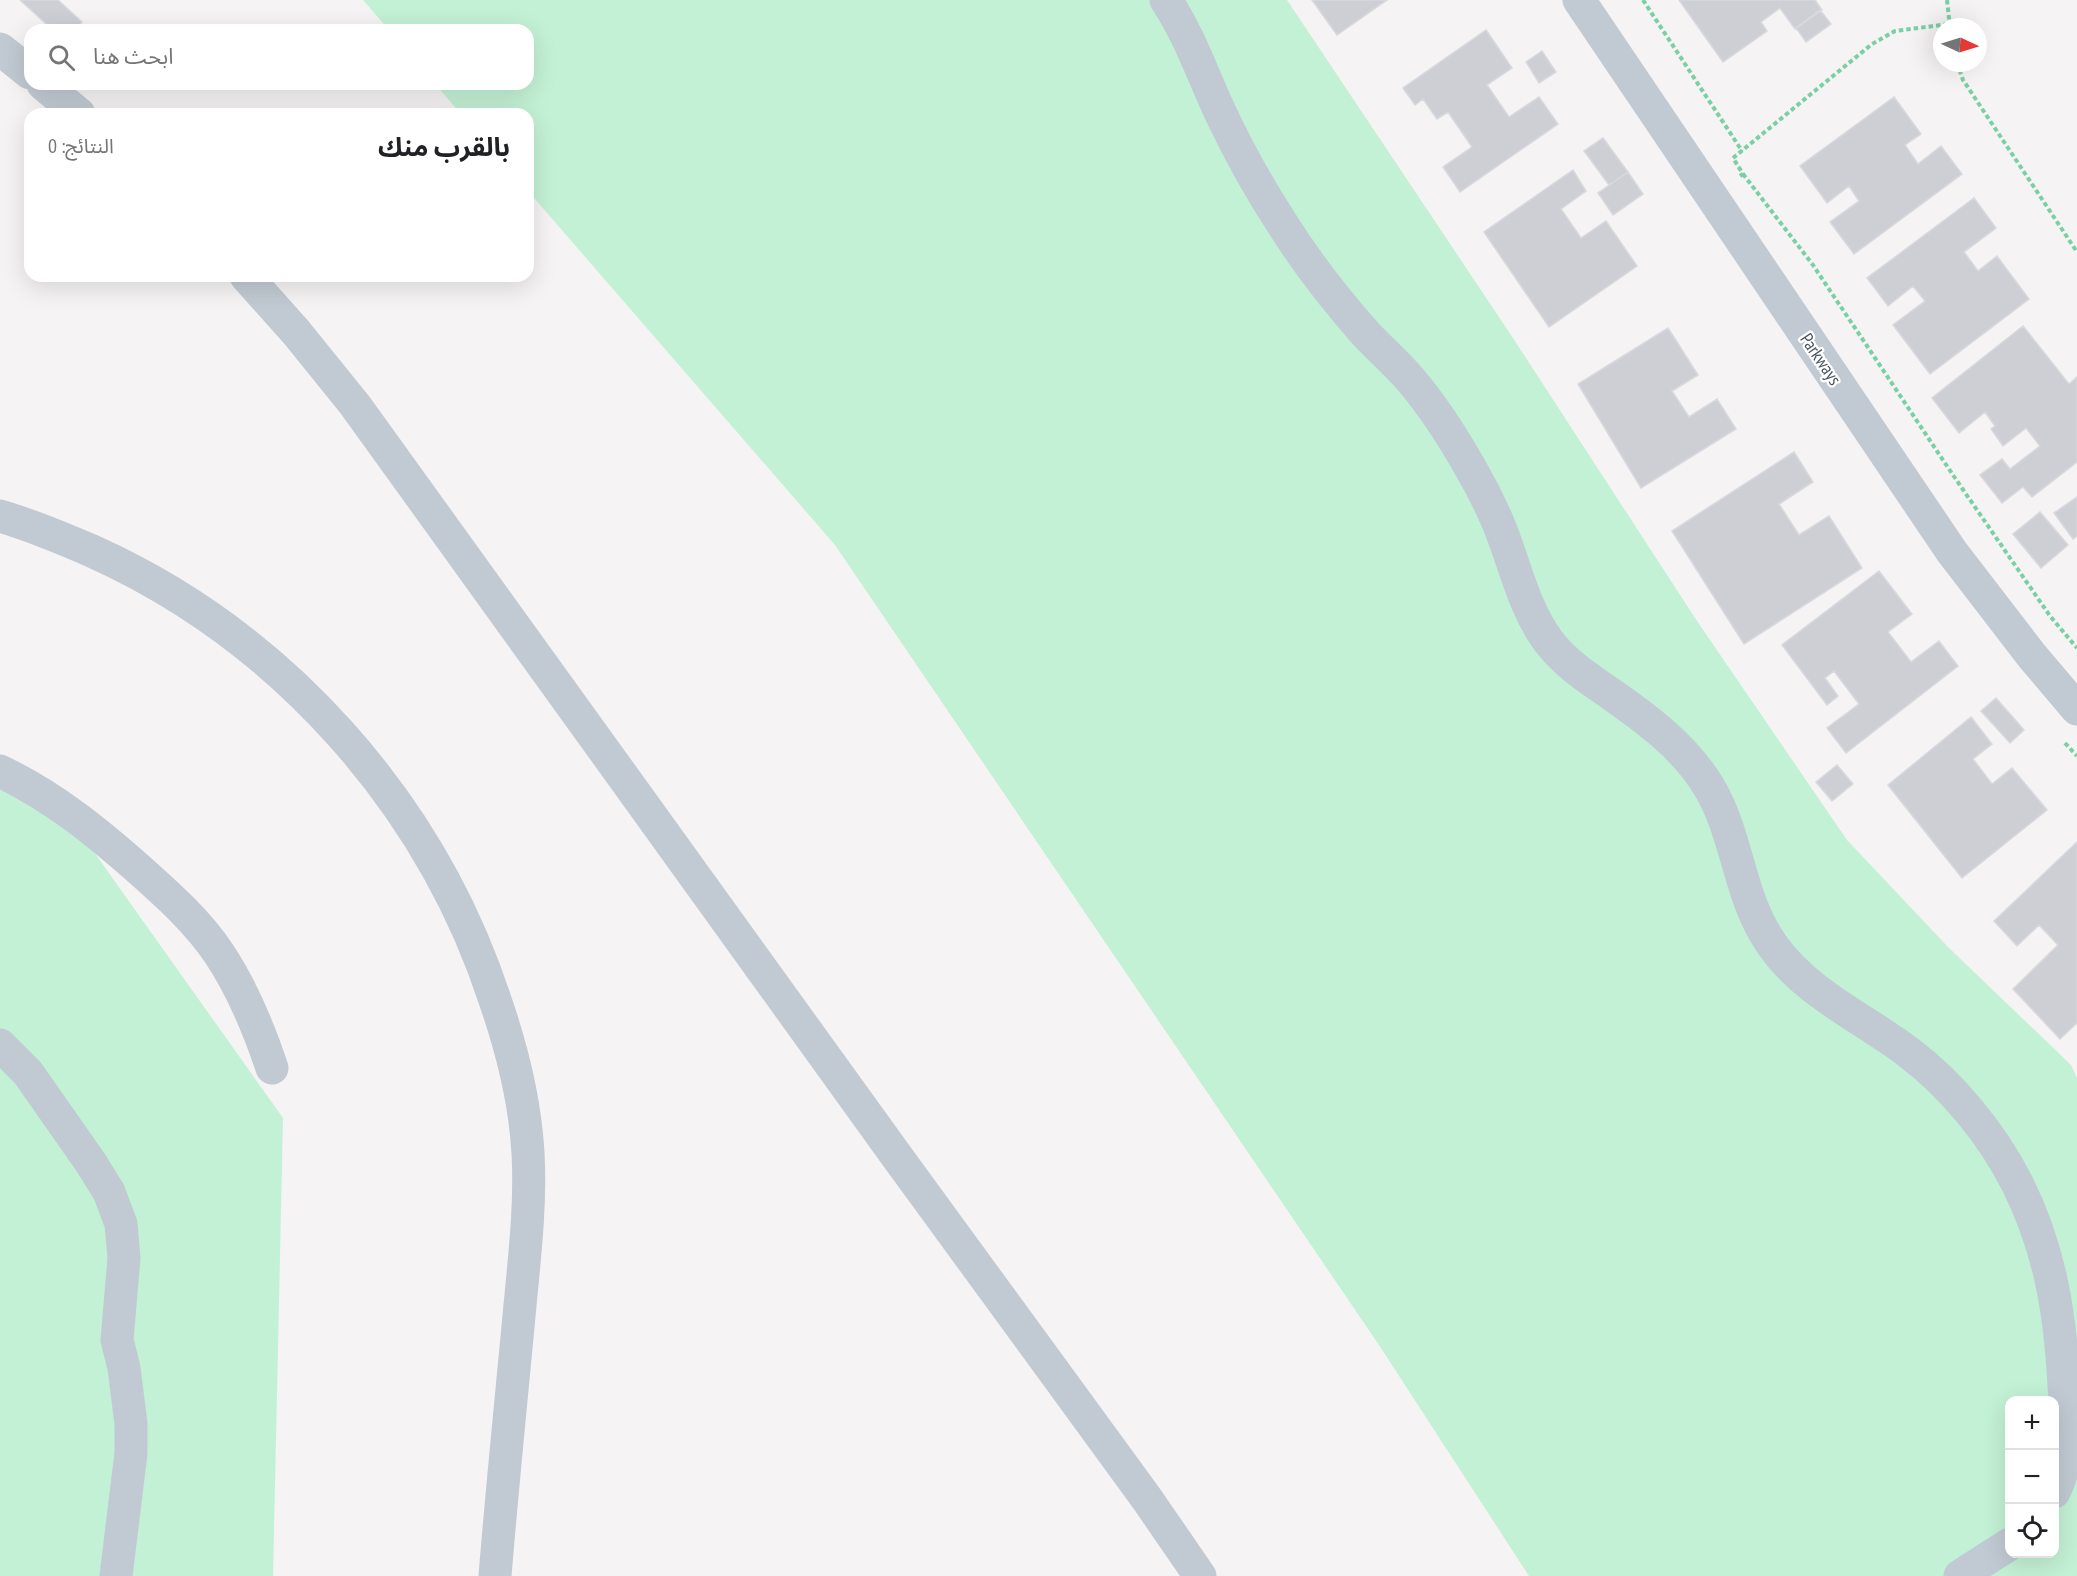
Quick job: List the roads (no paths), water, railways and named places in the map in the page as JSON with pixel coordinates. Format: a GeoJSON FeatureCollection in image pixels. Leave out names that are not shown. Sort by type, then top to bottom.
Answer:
{"type":"FeatureCollection","features":[{"type":"Feature","properties":{"kind":"street"},"geometry":{"type":"LineString","coordinates":[[1166,0],[1193,49],[1219,111],[1249,171],[1284,227],[1344,308],[1412,381],[1445,426],[1474,474],[1499,525],[1530,611],[1549,642],[1574,668],[1642,716],[1679,748],[1709,786],[1730,830],[1741,878],[1754,914],[1773,946],[1798,974],[1909,1053],[1951,1091],[1987,1134],[2016,1181],[2039,1233],[2051,1276],[2062,1343],[2066,1438],[2063,1468],[2059,1480]]}},
{"type":"Feature","properties":{"kind":"street","name":"Parkways"},"geometry":{"type":"LineString","coordinates":[[1579,0],[1952,552],[2031,656],[2077,709]]}},
{"type":"Feature","properties":{"kind":"street"},"geometry":{"type":"LineString","coordinates":[[0,49],[24,68]]}},
{"type":"Feature","properties":{"kind":"street"},"geometry":{"type":"LineString","coordinates":[[50,90],[72,108]]}},
{"type":"Feature","properties":{"kind":"street"},"geometry":{"type":"LineString","coordinates":[[251,282],[296,332],[362,415],[1135,1482],[1200,1576]]}},
{"type":"Feature","properties":{"kind":"street"},"geometry":{"type":"LineString","coordinates":[[0,516],[65,539],[122,565],[176,595],[227,630],[275,668],[361,757],[398,806],[432,858],[461,913],[486,970],[505,1028],[520,1089],[528,1152],[528,1215],[495,1576]]}},
{"type":"Feature","properties":{"kind":"street"},"geometry":{"type":"LineString","coordinates":[[0,771],[56,803],[97,832],[195,922],[220,955],[241,991],[259,1029],[272,1068]]}},
{"type":"Feature","properties":{"kind":"street"},"geometry":{"type":"LineString","coordinates":[[0,1045],[28,1073],[91,1163],[109,1192],[121,1224],[124,1258],[117,1340],[126,1377],[131,1424],[130,1453],[116,1576]]}},
{"type":"Feature","properties":{"kind":"street"},"geometry":{"type":"LineString","coordinates":[[1960,1576],[2005,1547]]}}]}
